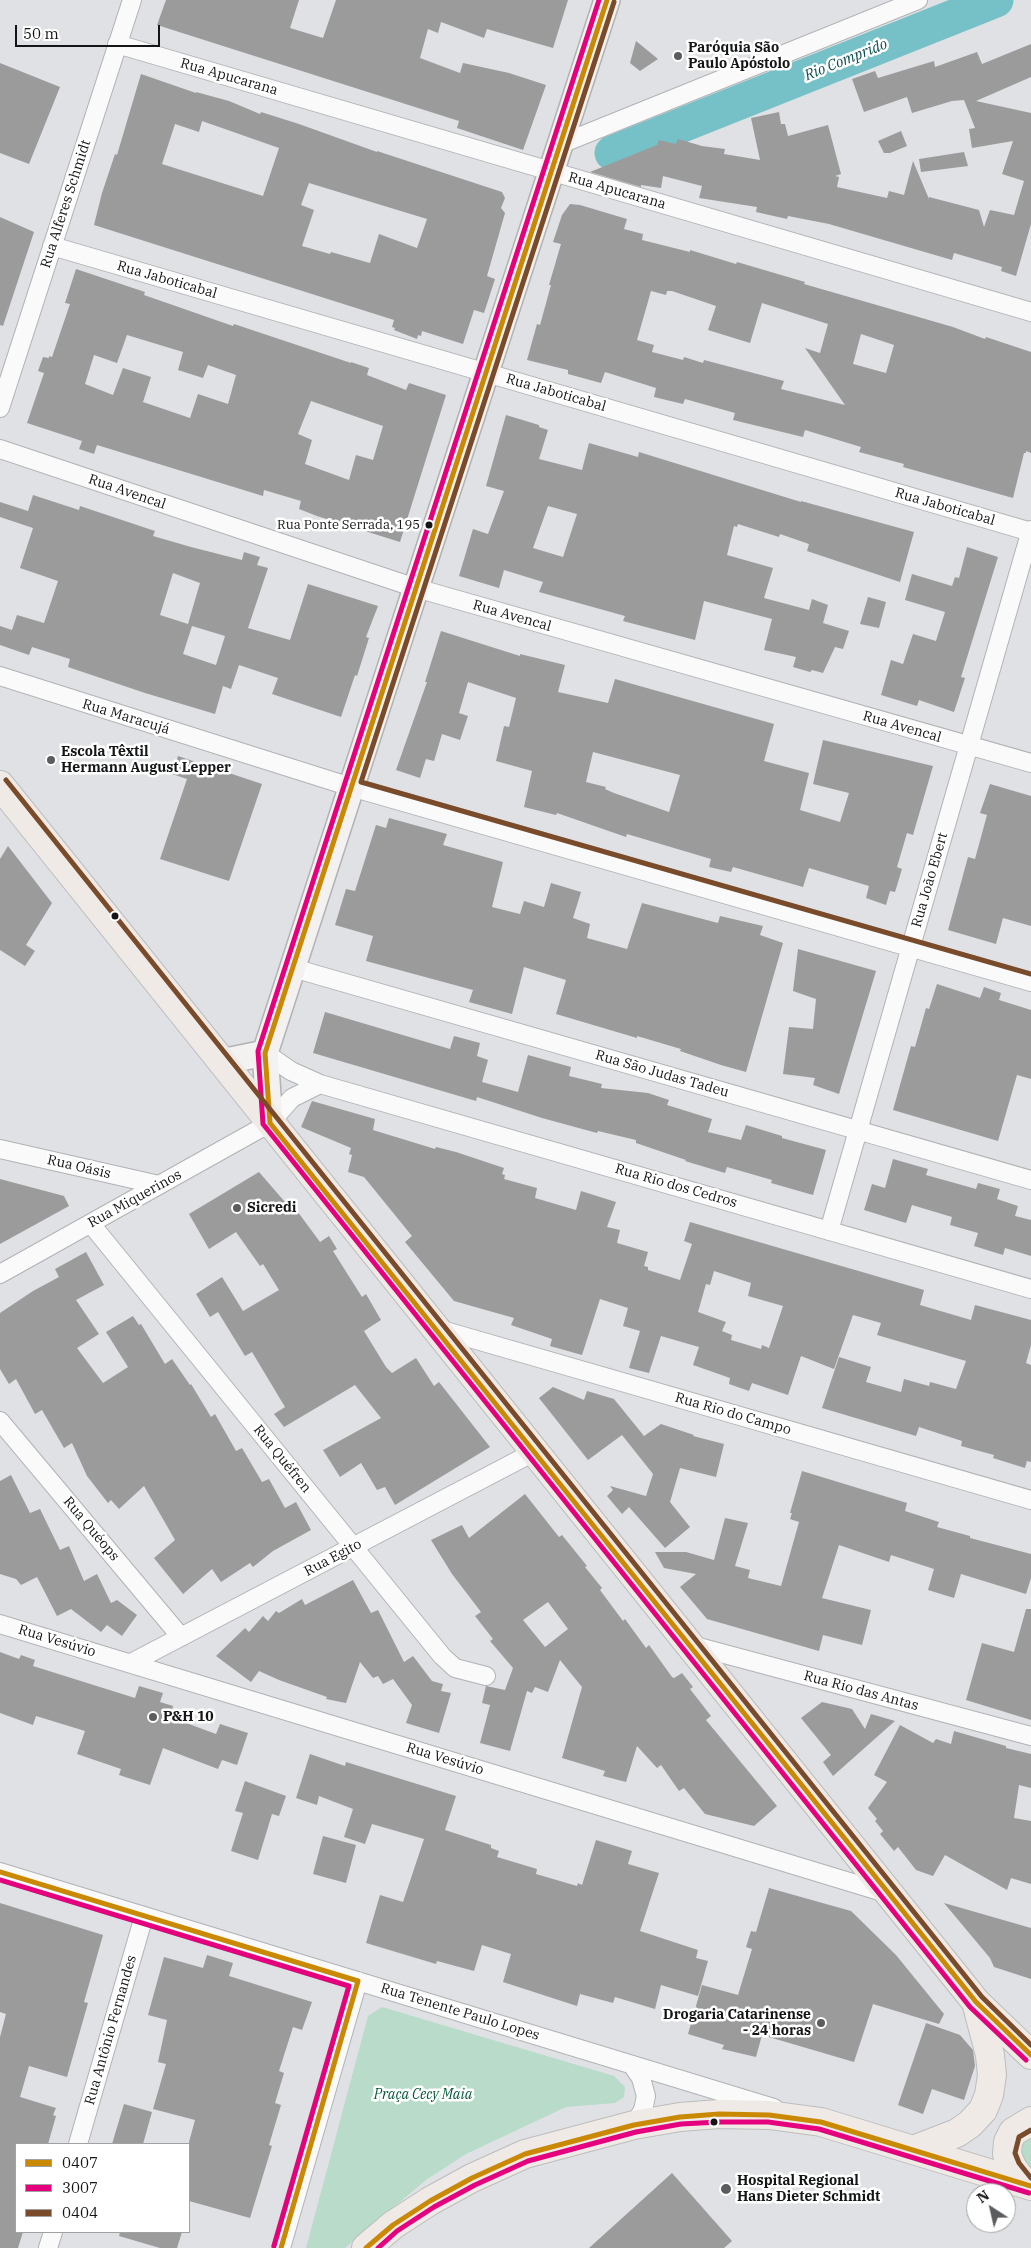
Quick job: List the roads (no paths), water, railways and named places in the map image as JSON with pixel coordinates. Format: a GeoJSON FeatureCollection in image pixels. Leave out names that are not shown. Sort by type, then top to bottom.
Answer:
{"type":"FeatureCollection","features":[{"type":"Feature","properties":{"kind":"main road"},"geometry":{"type":"LineString","coordinates":[[0,785],[976,2002],[1031,2055]]}},
{"type":"Feature","properties":{"kind":"main road"},"geometry":{"type":"LineString","coordinates":[[913,2150],[957,2133],[970,2124],[983,2110],[989,2095],[992,2075],[990,2055],[976,2002]]}},
{"type":"Feature","properties":{"kind":"main road"},"geometry":{"type":"LineString","coordinates":[[366,2248],[393,2226],[423,2206],[472,2178],[525,2154],[634,2125],[680,2117],[719,2114],[769,2115],[821,2122]]}},
{"type":"Feature","properties":{"kind":"main road"},"geometry":{"type":"LineString","coordinates":[[1027,2184],[1012,2167],[1007,2154],[1008,2142],[1013,2132],[1031,2121]]}},
{"type":"Feature","properties":{"kind":"main road","name":"Rua Tenente Paulo Lopes"},"geometry":{"type":"LineString","coordinates":[[821,2122],[1027,2184]]}},
{"type":"Feature","properties":{"kind":"street","name":"Rua Alferes Schmidt"},"geometry":{"type":"LineString","coordinates":[[0,408],[132,0]]}},
{"type":"Feature","properties":{"kind":"street"},"geometry":{"type":"LineString","coordinates":[[270,1123],[265,1053],[607,0]]}},
{"type":"Feature","properties":{"kind":"street"},"geometry":{"type":"LineString","coordinates":[[561,144],[918,0]]}},
{"type":"Feature","properties":{"kind":"street","name":"Rua Apucarana"},"geometry":{"type":"LineString","coordinates":[[118,44],[1031,312]]}},
{"type":"Feature","properties":{"kind":"street","name":"Rua Jaboticabal"},"geometry":{"type":"LineString","coordinates":[[52,246],[1031,532]]}},
{"type":"Feature","properties":{"kind":"street","name":"Rua Avencal"},"geometry":{"type":"LineString","coordinates":[[0,449],[416,588],[1031,763]]}},
{"type":"Feature","properties":{"kind":"street","name":"Rua João Ebert"},"geometry":{"type":"LineString","coordinates":[[829,1230],[1031,532]]}},
{"type":"Feature","properties":{"kind":"street","name":"Rua Maracujá"},"geometry":{"type":"LineString","coordinates":[[0,676],[351,787],[1031,982]]}},
{"type":"Feature","properties":{"kind":"street","name":"Rua São Judas Tadeu"},"geometry":{"type":"LineString","coordinates":[[293,968],[1031,1180]]}},
{"type":"Feature","properties":{"kind":"street"},"geometry":{"type":"LineString","coordinates":[[221,1062],[265,1053]]}},
{"type":"Feature","properties":{"kind":"street","name":"Rua Rio dos Cedros"},"geometry":{"type":"LineString","coordinates":[[265,1053],[291,1071],[320,1084],[1031,1289]]}},
{"type":"Feature","properties":{"kind":"street"},"geometry":{"type":"LineString","coordinates":[[270,1123],[292,1098],[320,1084]]}},
{"type":"Feature","properties":{"kind":"street","name":"Rua Miquerinos"},"geometry":{"type":"LineString","coordinates":[[0,1274],[270,1123]]}},
{"type":"Feature","properties":{"kind":"street","name":"Rua Oásis"},"geometry":{"type":"LineString","coordinates":[[0,1149],[159,1185]]}},
{"type":"Feature","properties":{"kind":"street","name":"Rua Quéfren"},"geometry":{"type":"LineString","coordinates":[[91,1224],[442,1656],[455,1668],[486,1676]]}},
{"type":"Feature","properties":{"kind":"street","name":"Rua Rio do Campo"},"geometry":{"type":"LineString","coordinates":[[435,1328],[1031,1500]]}},
{"type":"Feature","properties":{"kind":"street","name":"Rua Quéops"},"geometry":{"type":"LineString","coordinates":[[0,1420],[181,1637]]}},
{"type":"Feature","properties":{"kind":"street","name":"Rua Egito"},"geometry":{"type":"LineString","coordinates":[[132,1663],[534,1452]]}},
{"type":"Feature","properties":{"kind":"street","name":"Rua Vesúvio"},"geometry":{"type":"LineString","coordinates":[[0,1624],[889,1894]]}},
{"type":"Feature","properties":{"kind":"street","name":"Rua Rio das Antas"},"geometry":{"type":"LineString","coordinates":[[691,1645],[1031,1736]]}},
{"type":"Feature","properties":{"kind":"street","name":"Rua Tenente Paulo Lopes"},"geometry":{"type":"LineString","coordinates":[[0,1872],[821,2122]]}},
{"type":"Feature","properties":{"kind":"street","name":"Rua Antônio Fernandes"},"geometry":{"type":"LineString","coordinates":[[78,2143],[144,1916]]}},
{"type":"Feature","properties":{"kind":"street"},"geometry":{"type":"LineString","coordinates":[[281,2248],[358,1981]]}},
{"type":"Feature","properties":{"kind":"street"},"geometry":{"type":"LineString","coordinates":[[632,2065],[641,2078],[646,2096],[643,2110],[634,2125]]}},
{"type":"Feature","properties":{"kind":"street"},"geometry":{"type":"LineString","coordinates":[[48,2248],[53,2233]]}},
{"type":"Feature","properties":{"kind":"waterway","name":"Rio Comprido"},"geometry":{"type":"LineString","coordinates":[[612,153],[996,0]]}},
{"type":"Feature","properties":{"kind":"place","name":"Paróquia São Paulo Apóstolo"},"geometry":{"type":"Point","coordinates":[678,56]}},
{"type":"Feature","properties":{"kind":"place","name":"Rua Ponte Serrada, 195"},"geometry":{"type":"Point","coordinates":[429,525]}},
{"type":"Feature","properties":{"kind":"place","name":"Escola Têxtil Hermann August Lepper"},"geometry":{"type":"Point","coordinates":[51,760]}},
{"type":"Feature","properties":{"kind":"place","name":"Sicredi"},"geometry":{"type":"Point","coordinates":[237,1208]}},
{"type":"Feature","properties":{"kind":"place","name":"P&H 10"},"geometry":{"type":"Point","coordinates":[153,1717]}},
{"type":"Feature","properties":{"kind":"place","name":"Drogaria Catarinense - 24 horas"},"geometry":{"type":"Point","coordinates":[821,2023]}},
{"type":"Feature","properties":{"kind":"place","name":"Hospital Regional Hans Dieter Schmidt"},"geometry":{"type":"Point","coordinates":[726,2189]}},
{"type":"Feature","properties":{"kind":"park label","name":"Praça Cecy Maia"},"geometry":{"type":"Point","coordinates":[423,2095]}}]}
